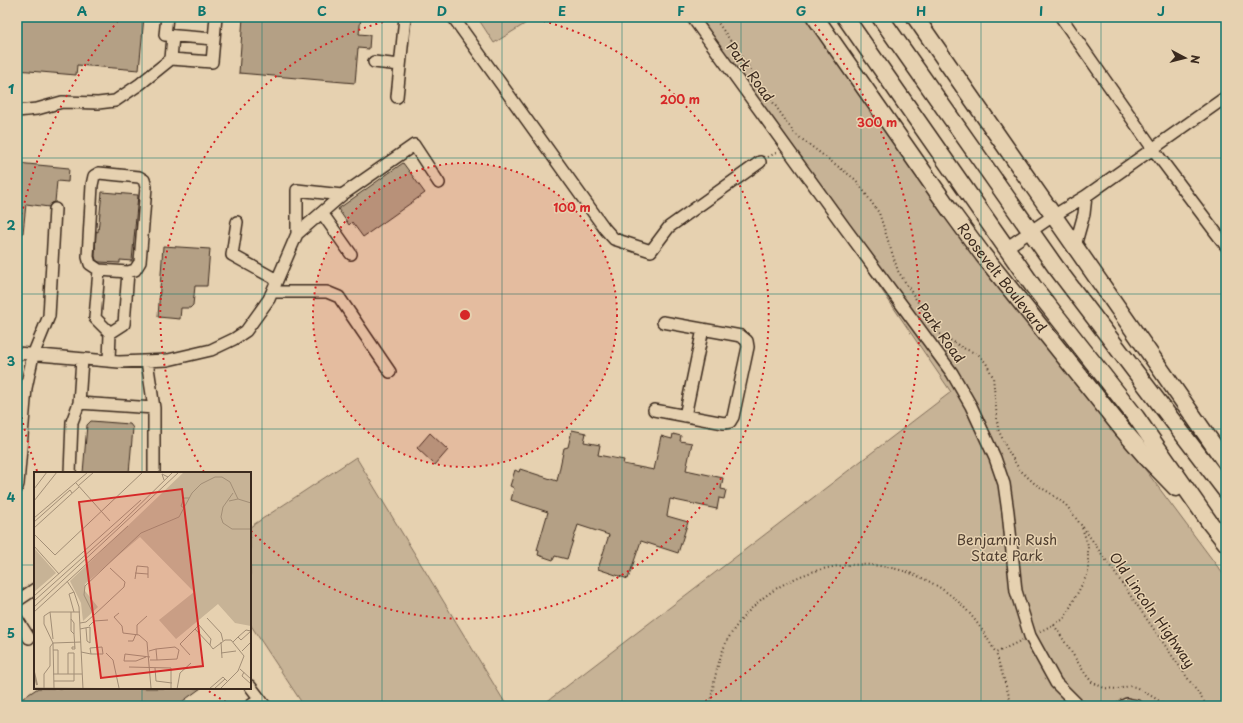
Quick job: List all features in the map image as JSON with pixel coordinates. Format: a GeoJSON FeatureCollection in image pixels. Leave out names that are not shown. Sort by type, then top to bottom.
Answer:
{"type":"FeatureCollection","features":[{"type":"Feature","properties":{"kind":"highway","name":"Roosevelt Boulevard"},"geometry":{"type":"LineString","coordinates":[[815,17],[983,255],[1123,430],[1147,458],[1210,523]]}},
{"type":"Feature","properties":{"kind":"highway","name":"Roosevelt Boulevard"},"geometry":{"type":"LineString","coordinates":[[845,17],[1006,248],[1057,318],[1136,418],[1210,523],[1226,543]]}},
{"type":"Feature","properties":{"kind":"highway"},"geometry":{"type":"LineString","coordinates":[[880,17],[1088,311],[1226,490]]}},
{"type":"Feature","properties":{"kind":"highway"},"geometry":{"type":"LineString","coordinates":[[915,17],[1226,463]]}},
{"type":"Feature","properties":{"kind":"street"},"geometry":{"type":"LineString","coordinates":[[167,17],[165,35],[214,39]]}},
{"type":"Feature","properties":{"kind":"street"},"geometry":{"type":"LineString","coordinates":[[17,111],[37,110],[62,102],[98,103],[115,101],[140,84],[171,59],[212,62],[216,17]]}},
{"type":"Feature","properties":{"kind":"street"},"geometry":{"type":"LineString","coordinates":[[397,97],[405,17]]}},
{"type":"Feature","properties":{"kind":"street"},"geometry":{"type":"LineString","coordinates":[[453,17],[605,230],[614,239],[651,251],[669,227],[760,162]]}},
{"type":"Feature","properties":{"kind":"street","name":"Park Road"},"geometry":{"type":"LineString","coordinates":[[692,17],[952,373],[971,406],[995,458],[1004,484],[1016,591],[1030,636],[1056,683],[1079,706]]}},
{"type":"Feature","properties":{"kind":"street"},"geometry":{"type":"LineString","coordinates":[[1060,17],[1153,149],[1226,246]]}},
{"type":"Feature","properties":{"kind":"street"},"geometry":{"type":"LineString","coordinates":[[171,59],[173,36]]}},
{"type":"Feature","properties":{"kind":"street"},"geometry":{"type":"LineString","coordinates":[[374,62],[400,65]]}},
{"type":"Feature","properties":{"kind":"street"},"geometry":{"type":"LineString","coordinates":[[1006,248],[1053,216],[1086,196],[1226,97]]}},
{"type":"Feature","properties":{"kind":"street"},"geometry":{"type":"LineString","coordinates":[[297,234],[342,195],[414,145],[439,183]]}},
{"type":"Feature","properties":{"kind":"street"},"geometry":{"type":"LineString","coordinates":[[99,173],[139,177],[144,180],[146,188],[140,262],[135,270],[128,272],[99,270],[90,264],[88,257],[92,185],[94,176],[99,173]]}},
{"type":"Feature","properties":{"kind":"street"},"geometry":{"type":"LineString","coordinates":[[17,353],[109,361],[168,360],[211,350],[228,342],[246,331],[271,296],[297,234],[297,190],[342,195]]}},
{"type":"Feature","properties":{"kind":"street"},"geometry":{"type":"LineString","coordinates":[[1074,246],[1084,214],[1086,196]]}},
{"type":"Feature","properties":{"kind":"street"},"geometry":{"type":"LineString","coordinates":[[17,487],[22,388],[33,354],[49,316],[55,210]]}},
{"type":"Feature","properties":{"kind":"street"},"geometry":{"type":"LineString","coordinates":[[322,213],[351,254]]}},
{"type":"Feature","properties":{"kind":"street"},"geometry":{"type":"LineString","coordinates":[[237,222],[232,255],[277,280]]}},
{"type":"Feature","properties":{"kind":"street"},"geometry":{"type":"LineString","coordinates":[[99,270],[95,318],[110,333],[109,361]]}},
{"type":"Feature","properties":{"kind":"street"},"geometry":{"type":"LineString","coordinates":[[110,333],[124,324],[128,272]]}},
{"type":"Feature","properties":{"kind":"street"},"geometry":{"type":"LineString","coordinates":[[271,296],[327,292],[339,297],[390,372]]}},
{"type":"Feature","properties":{"kind":"street"},"geometry":{"type":"LineString","coordinates":[[654,410],[724,424],[730,422],[734,417],[748,347],[746,341],[741,336],[662,322]]}},
{"type":"Feature","properties":{"kind":"street"},"geometry":{"type":"LineString","coordinates":[[685,416],[703,329]]}},
{"type":"Feature","properties":{"kind":"street"},"geometry":{"type":"LineString","coordinates":[[70,472],[72,422],[79,403],[82,359]]}},
{"type":"Feature","properties":{"kind":"street"},"geometry":{"type":"LineString","coordinates":[[147,361],[154,408],[154,472]]}},
{"type":"Feature","properties":{"kind":"street"},"geometry":{"type":"LineString","coordinates":[[79,403],[154,408]]}},
{"type":"Feature","properties":{"kind":"street"},"geometry":{"type":"LineString","coordinates":[[17,601],[34,590]]}},
{"type":"Feature","properties":{"kind":"street"},"geometry":{"type":"LineString","coordinates":[[17,619],[29,638]]}},
{"type":"Feature","properties":{"kind":"street"},"geometry":{"type":"LineString","coordinates":[[250,706],[262,702],[251,687]]}},
{"type":"Feature","properties":{"kind":"street"},"geometry":{"type":"LineString","coordinates":[[1123,706],[1127,704],[1137,706]]}},
{"type":"Feature","properties":{"kind":"path"},"geometry":{"type":"LineString","coordinates":[[760,162],[780,150]]}},
{"type":"Feature","properties":{"kind":"path","name":"Old Lincoln Highway"},"geometry":{"type":"LineString","coordinates":[[1081,524],[1208,706]]}},
{"type":"Feature","properties":{"kind":"path"},"geometry":{"type":"LineString","coordinates":[[710,706],[714,676],[728,640],[745,616],[768,594],[792,580],[819,569],[851,564],[878,565],[905,571],[930,582],[953,597],[971,614],[985,633],[996,653],[1012,706]]}},
{"type":"Feature","properties":{"kind":"path"},"geometry":{"type":"LineString","coordinates":[[1054,625],[1092,682],[1104,688],[1118,689],[1129,686],[1136,687],[1168,706]]}},
{"type":"Feature","properties":{"kind":"path"},"geometry":{"type":"LineString","coordinates":[[996,653],[1026,638]]}},
{"type":"Feature","properties":{"kind":"green space"},"geometry":{"type":"Polygon","coordinates":[[[477,17],[536,17],[494,43],[477,17]]]}},
{"type":"Feature","properties":{"kind":"green space","name":"Benjamin Rush State Park"},"geometry":{"type":"Polygon","coordinates":[[[696,17],[808,17],[1226,578],[1226,706],[541,706],[951,392],[696,17]]]}},
{"type":"Feature","properties":{"kind":"green space"},"geometry":{"type":"Polygon","coordinates":[[[356,457],[507,706],[304,706],[251,626],[251,526],[356,457]]]}},
{"type":"Feature","properties":{"kind":"building"},"geometry":{"type":"Polygon","coordinates":[[[17,17],[144,17],[139,70],[77,65],[76,75],[17,70],[17,17]]]}},
{"type":"Feature","properties":{"kind":"building"},"geometry":{"type":"Polygon","coordinates":[[[243,17],[361,17],[359,34],[370,35],[369,49],[358,48],[355,83],[239,73],[243,17]]]}},
{"type":"Feature","properties":{"kind":"building"},"geometry":{"type":"Polygon","coordinates":[[[17,163],[69,168],[68,182],[57,181],[55,202],[49,207],[26,204],[23,233],[17,233],[17,163]]]}},
{"type":"Feature","properties":{"kind":"building"},"geometry":{"type":"Polygon","coordinates":[[[403,163],[425,193],[363,237],[352,222],[349,225],[338,209],[403,163]]]}},
{"type":"Feature","properties":{"kind":"building"},"geometry":{"type":"Polygon","coordinates":[[[102,192],[138,195],[132,261],[120,260],[120,263],[99,262],[96,260],[96,231],[98,232],[102,192]]]}},
{"type":"Feature","properties":{"kind":"building"},"geometry":{"type":"Polygon","coordinates":[[[163,246],[210,249],[207,286],[195,286],[193,305],[190,308],[181,308],[180,319],[158,317],[163,246]]]}},
{"type":"Feature","properties":{"kind":"building"},"geometry":{"type":"Polygon","coordinates":[[[91,421],[130,424],[133,428],[129,472],[83,472],[87,425],[91,421]]]}},
{"type":"Feature","properties":{"kind":"building"},"geometry":{"type":"Polygon","coordinates":[[[572,430],[586,433],[584,442],[600,445],[598,455],[624,460],[623,464],[654,470],[661,436],[672,439],[673,434],[681,436],[680,441],[692,443],[686,470],[723,478],[721,489],[726,490],[724,499],[719,498],[717,509],[670,499],[667,516],[688,522],[678,553],[641,541],[628,579],[598,569],[609,535],[578,525],[567,559],[555,556],[553,560],[538,555],[539,551],[537,550],[548,512],[511,500],[514,488],[510,486],[515,470],[519,472],[520,469],[557,481],[564,448],[568,447],[572,430]]]}},
{"type":"Feature","properties":{"kind":"building"},"geometry":{"type":"Polygon","coordinates":[[[430,433],[448,450],[435,465],[417,448],[430,433]]]}},
{"type":"Feature","properties":{"kind":"building"},"geometry":{"type":"Polygon","coordinates":[[[36,689],[200,689],[176,706],[17,706],[17,702],[36,689]]]}}]}
